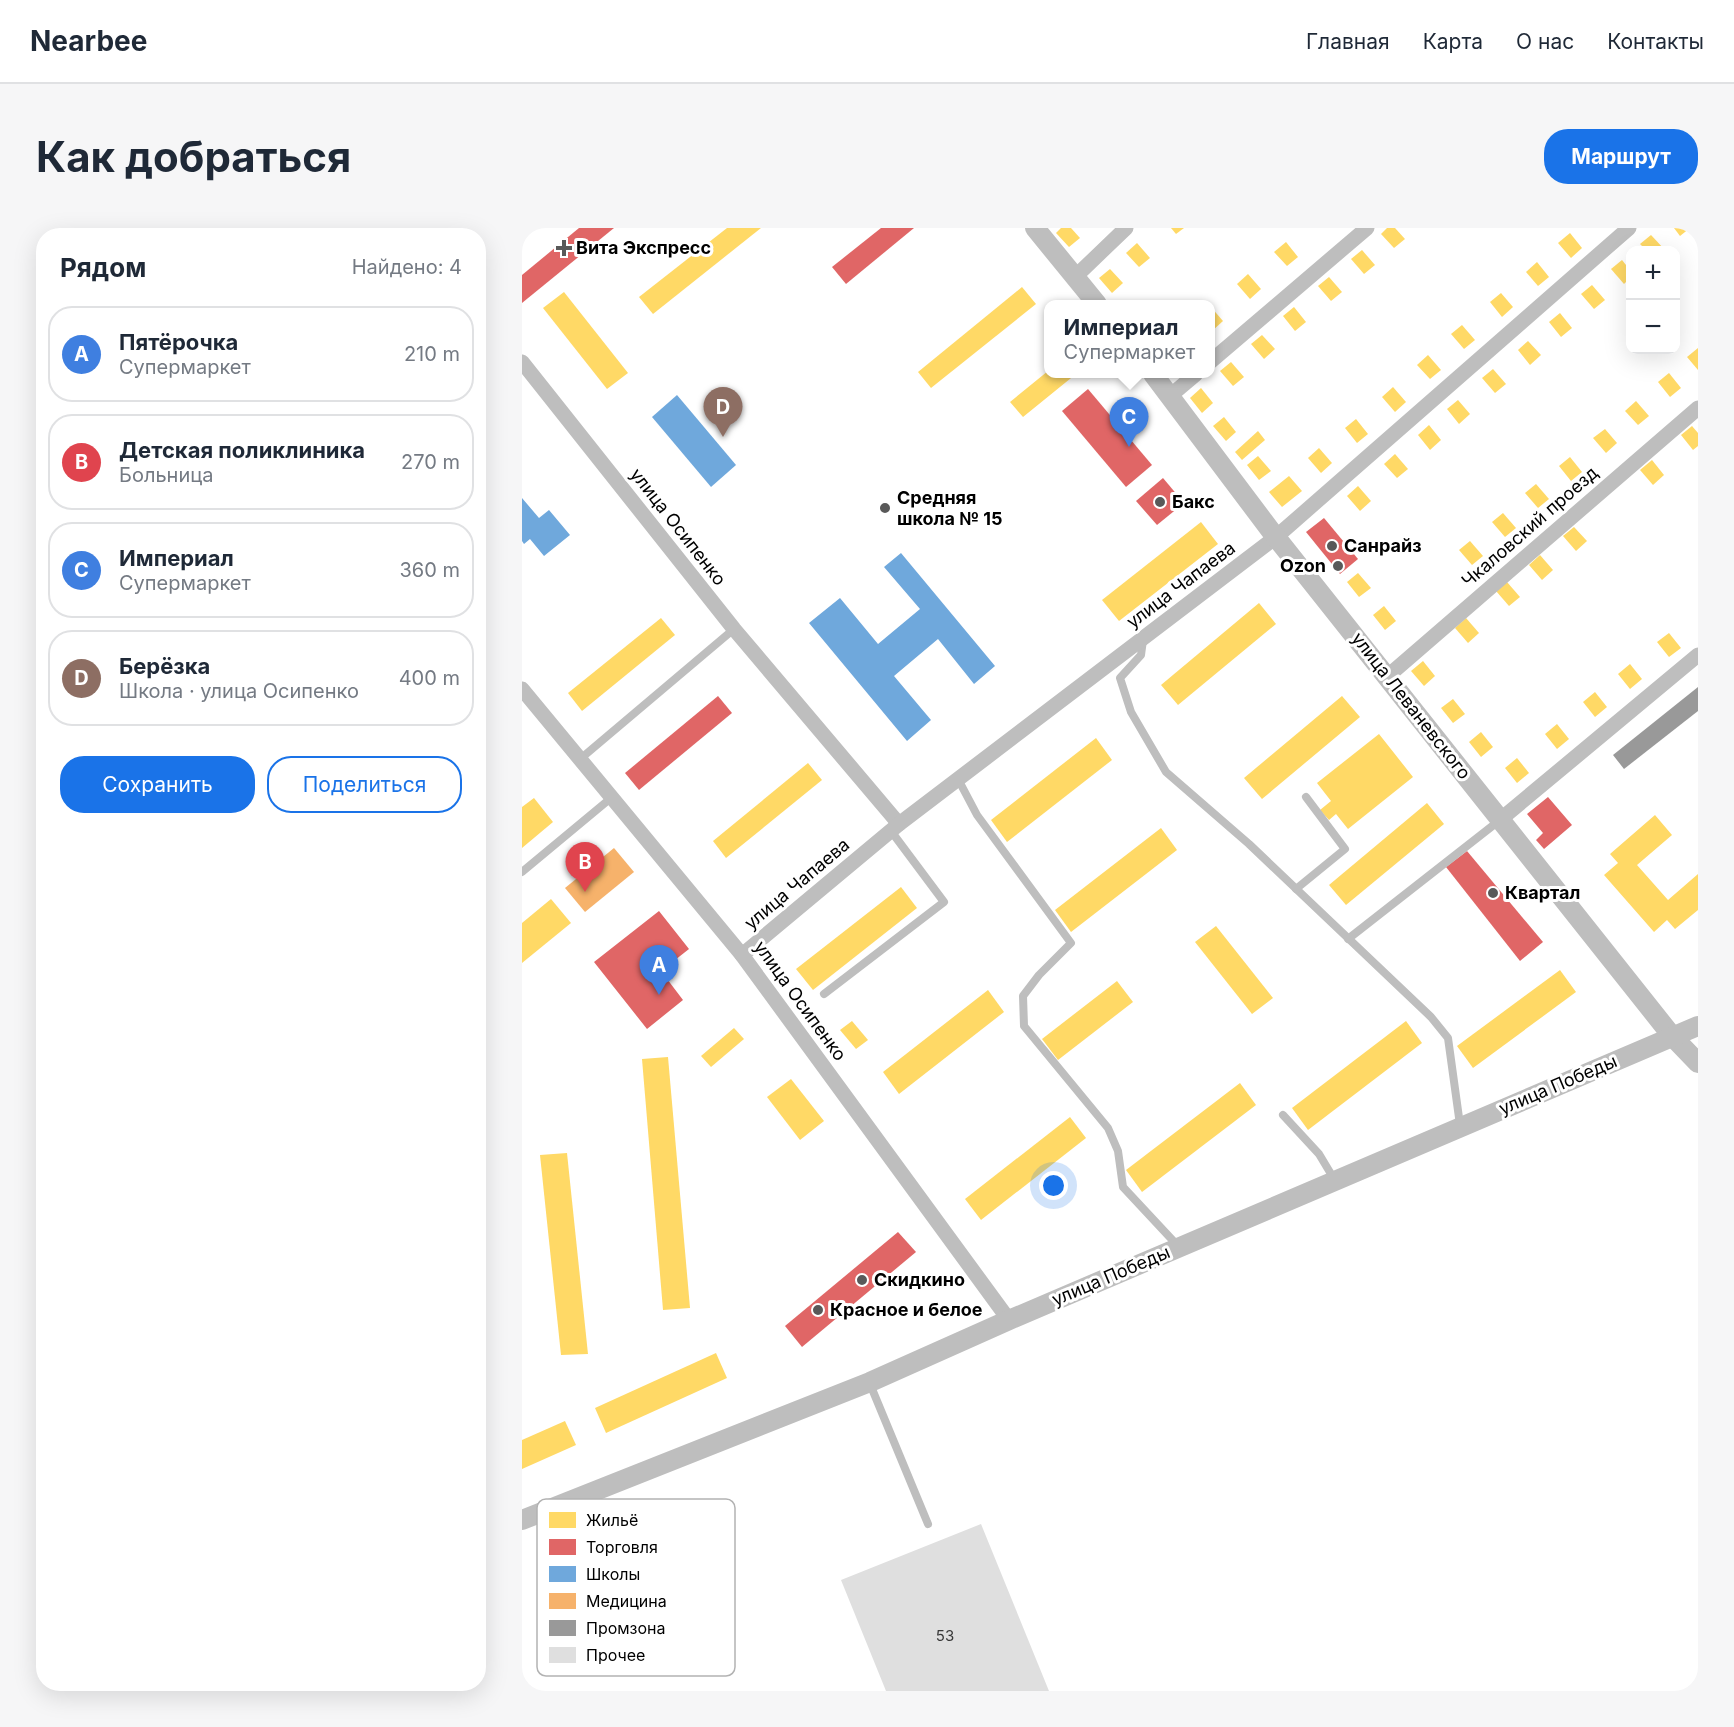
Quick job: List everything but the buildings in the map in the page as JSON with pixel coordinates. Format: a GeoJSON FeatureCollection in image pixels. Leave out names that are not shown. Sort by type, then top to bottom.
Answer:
{"type":"FeatureCollection","features":[{"type":"Feature","properties":{"kind":"street"},"geometry":{"type":"LineString","coordinates":[[1035,228],[1094,300]]}},
{"type":"Feature","properties":{"kind":"street"},"geometry":{"type":"LineString","coordinates":[[1075,277],[1126,228]]}},
{"type":"Feature","properties":{"kind":"street"},"geometry":{"type":"LineString","coordinates":[[1215,358],[1366,228]]}},
{"type":"Feature","properties":{"kind":"street","name":"улица Чапаева"},"geometry":{"type":"LineString","coordinates":[[742,955],[895,827],[1276,537],[1629,228]]}},
{"type":"Feature","properties":{"kind":"street","name":"улица Осипенко"},"geometry":{"type":"LineString","coordinates":[[522,362],[895,827]]}},
{"type":"Feature","properties":{"kind":"street","name":"улица Леваневского"},"geometry":{"type":"LineString","coordinates":[[1155,378],[1276,537],[1672,1036],[1698,1063]]}},
{"type":"Feature","properties":{"kind":"street"},"geometry":{"type":"LineString","coordinates":[[1170,396],[1191,378]]}},
{"type":"Feature","properties":{"kind":"street","name":"Чкаловский проезд"},"geometry":{"type":"LineString","coordinates":[[1388,676],[1698,408]]}},
{"type":"Feature","properties":{"kind":"street"},"geometry":{"type":"LineString","coordinates":[[1501,819],[1698,655]]}},
{"type":"Feature","properties":{"kind":"street","name":"улица Осипенко"},"geometry":{"type":"LineString","coordinates":[[522,689],[742,955],[1009,1320]]}},
{"type":"Feature","properties":{"kind":"street","name":"улица Победы"},"geometry":{"type":"LineString","coordinates":[[575,1499],[870,1383],[1009,1320],[1698,1026]]}},
{"type":"Feature","properties":{"kind":"street","name":"улица Победы"},"geometry":{"type":"LineString","coordinates":[[522,1520],[537,1514]]}},
{"type":"Feature","properties":{"kind":"lane"},"geometry":{"type":"LineString","coordinates":[[579,760],[734,629]]}},
{"type":"Feature","properties":{"kind":"lane"},"geometry":{"type":"LineString","coordinates":[[1144,638],[1141,655],[1120,678],[1131,712],[1166,772],[1296,889],[1431,1017],[1448,1038],[1461,1127]]}},
{"type":"Feature","properties":{"kind":"lane"},"geometry":{"type":"LineString","coordinates":[[958,779],[977,815],[1071,943],[1039,975],[1023,996],[1024,1026],[1108,1128],[1118,1151],[1123,1187],[1179,1247]]}},
{"type":"Feature","properties":{"kind":"lane"},"geometry":{"type":"LineString","coordinates":[[1296,889],[1346,849],[1306,797]]}},
{"type":"Feature","properties":{"kind":"lane"},"geometry":{"type":"LineString","coordinates":[[522,872],[611,798]]}},
{"type":"Feature","properties":{"kind":"lane"},"geometry":{"type":"LineString","coordinates":[[1348,939],[1501,819]]}},
{"type":"Feature","properties":{"kind":"lane"},"geometry":{"type":"LineString","coordinates":[[824,994],[944,902],[895,827]]}},
{"type":"Feature","properties":{"kind":"lane"},"geometry":{"type":"LineString","coordinates":[[1283,1115],[1319,1154],[1335,1180]]}},
{"type":"Feature","properties":{"kind":"lane"},"geometry":{"type":"LineString","coordinates":[[870,1383],[928,1524]]}},
{"type":"Feature","properties":{"kind":"place","name":"Вита Экспресс"},"geometry":{"type":"Point","coordinates":[564,248]}},
{"type":"Feature","properties":{"kind":"place","name":"Берёзка"},"geometry":{"type":"Point","coordinates":[723,437]}},
{"type":"Feature","properties":{"kind":"place","name":"Империал"},"geometry":{"type":"Point","coordinates":[1129,447]}},
{"type":"Feature","properties":{"kind":"place","name":"Бакс"},"geometry":{"type":"Point","coordinates":[1160,502]}},
{"type":"Feature","properties":{"kind":"place","name":"Средняя школа № 15"},"geometry":{"type":"Point","coordinates":[885,508]}},
{"type":"Feature","properties":{"kind":"place","name":"Санрайз"},"geometry":{"type":"Point","coordinates":[1332,546]}},
{"type":"Feature","properties":{"kind":"place","name":"Ozon"},"geometry":{"type":"Point","coordinates":[1338,566]}},
{"type":"Feature","properties":{"kind":"place","name":"Детская поликлиника"},"geometry":{"type":"Point","coordinates":[585,892]}},
{"type":"Feature","properties":{"kind":"place","name":"Квартал"},"geometry":{"type":"Point","coordinates":[1493,893]}},
{"type":"Feature","properties":{"kind":"place","name":"Пятёрочка"},"geometry":{"type":"Point","coordinates":[659,995]}},
{"type":"Feature","properties":{"kind":"place","name":"Скидкино"},"geometry":{"type":"Point","coordinates":[862,1280]}},
{"type":"Feature","properties":{"kind":"place","name":"Красное и белое"},"geometry":{"type":"Point","coordinates":[818,1310]}}]}
